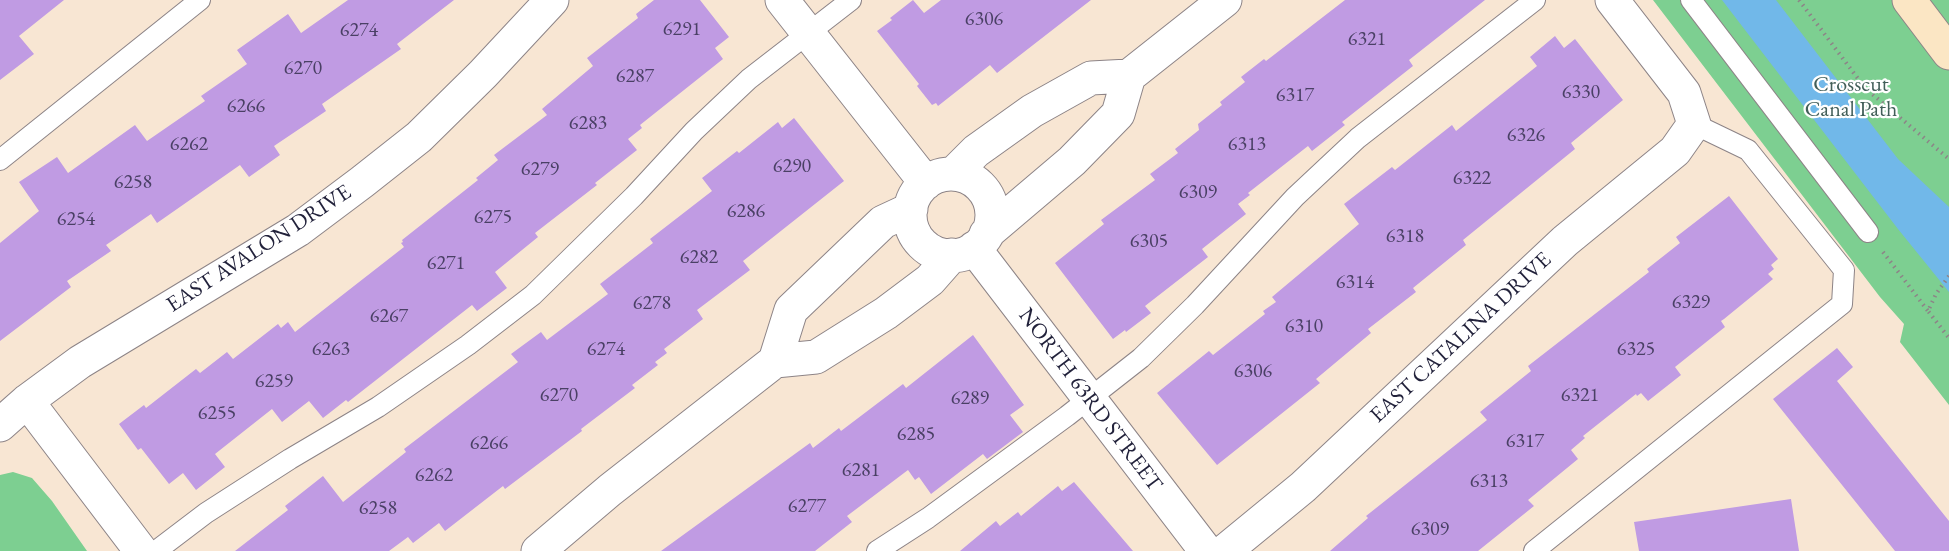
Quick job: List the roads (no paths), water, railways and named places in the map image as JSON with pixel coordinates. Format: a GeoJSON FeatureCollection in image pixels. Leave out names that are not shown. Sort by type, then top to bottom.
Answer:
{"type":"FeatureCollection","features":[{"type":"Feature","properties":{"kind":"main road"},"geometry":{"type":"LineString","coordinates":[[1909,0],[1949,53]]}},
{"type":"Feature","properties":{"kind":"street","name":"EAST AVALON DRIVE"},"geometry":{"type":"LineString","coordinates":[[0,425],[27,401],[80,362],[298,230],[363,182],[419,137],[483,74],[552,0]]}},
{"type":"Feature","properties":{"kind":"street"},"geometry":{"type":"LineString","coordinates":[[782,0],[930,189]]}},
{"type":"Feature","properties":{"kind":"street"},"geometry":{"type":"LineString","coordinates":[[775,361],[791,310],[883,222],[1032,111],[1091,78],[1129,76],[1225,0]]}},
{"type":"Feature","properties":{"kind":"street"},"geometry":{"type":"LineString","coordinates":[[1612,0],[1684,93],[1695,124]]}},
{"type":"Feature","properties":{"kind":"street"},"geometry":{"type":"LineString","coordinates":[[538,551],[610,490],[775,361],[816,357],[886,313],[930,280],[1072,161],[1118,114],[1129,76]]}},
{"type":"Feature","properties":{"kind":"street","name":"EAST CATALINA DRIVE"},"geometry":{"type":"LineString","coordinates":[[1225,551],[1303,487],[1550,254],[1676,151],[1695,124]]}},
{"type":"Feature","properties":{"kind":"street"},"geometry":{"type":"LineString","coordinates":[[975,182],[984,190],[992,212],[991,223],[971,246],[940,254],[920,242],[911,221],[930,189],[975,182]]}},
{"type":"Feature","properties":{"kind":"street","name":"NORTH 63RD STREET"},"geometry":{"type":"LineString","coordinates":[[971,246],[1206,551]]}},
{"type":"Feature","properties":{"kind":"street"},"geometry":{"type":"LineString","coordinates":[[27,401],[141,551]]}},
{"type":"Feature","properties":{"kind":"lane"},"geometry":{"type":"LineString","coordinates":[[0,160],[200,0]]}},
{"type":"Feature","properties":{"kind":"lane"},"geometry":{"type":"LineString","coordinates":[[156,551],[206,513],[290,459],[378,407],[468,345],[533,295],[749,79],[851,0]]}},
{"type":"Feature","properties":{"kind":"lane"},"geometry":{"type":"LineString","coordinates":[[877,551],[928,518],[1089,400],[1141,358],[1295,197],[1358,138],[1535,0]]}},
{"type":"Feature","properties":{"kind":"lane"},"geometry":{"type":"LineString","coordinates":[[1691,0],[1868,232]]}},
{"type":"Feature","properties":{"kind":"lane"},"geometry":{"type":"LineString","coordinates":[[1534,551],[1842,303],[1844,270],[1748,150],[1695,124]]}},
{"type":"Feature","properties":{"kind":"water"},"geometry":{"type":"Polygon","coordinates":[[[1722,0],[1776,0],[1898,159],[1949,207],[1949,292],[1898,229],[1722,0]]]}},
{"type":"Feature","properties":{"kind":"park label","name":"Crosscut Canal Path"},"geometry":{"type":"Point","coordinates":[1851,98]}}]}
